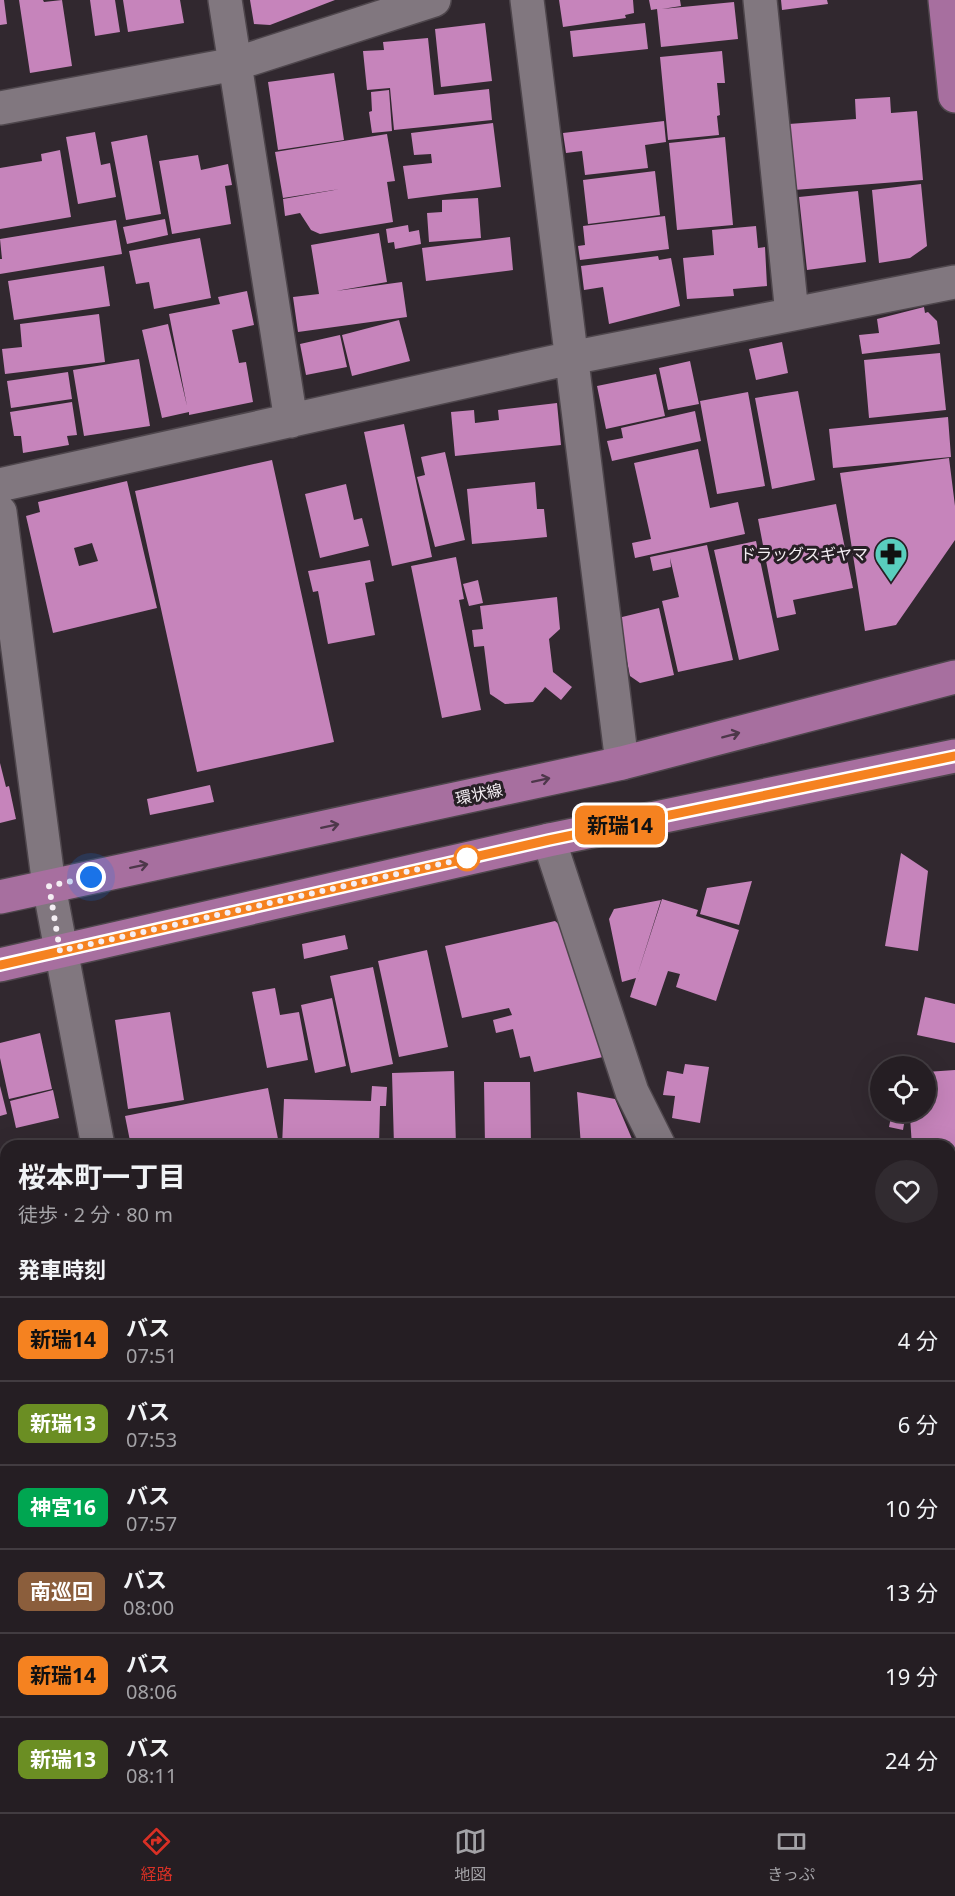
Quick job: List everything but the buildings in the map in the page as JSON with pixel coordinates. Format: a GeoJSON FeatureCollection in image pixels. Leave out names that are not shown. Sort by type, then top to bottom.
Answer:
{"type":"FeatureCollection","features":[{"type":"Feature","properties":{"kind":"main road"},"geometry":{"type":"LineString","coordinates":[[945,0],[955,96]]}},
{"type":"Feature","properties":{"kind":"main road","name":"環状線"},"geometry":{"type":"LineString","coordinates":[[0,897],[622,763],[955,677]]}},
{"type":"Feature","properties":{"kind":"main road"},"geometry":{"type":"LineString","coordinates":[[0,965],[549,840],[955,756]]}},
{"type":"Feature","properties":{"kind":"street"},"geometry":{"type":"LineString","coordinates":[[225,0],[291,421]]}},
{"type":"Feature","properties":{"kind":"street"},"geometry":{"type":"LineString","coordinates":[[0,108],[236,64],[435,0]]}},
{"type":"Feature","properties":{"kind":"street"},"geometry":{"type":"LineString","coordinates":[[527,0],[622,763]]}},
{"type":"Feature","properties":{"kind":"street"},"geometry":{"type":"LineString","coordinates":[[760,0],[792,314]]}},
{"type":"Feature","properties":{"kind":"street"},"geometry":{"type":"LineString","coordinates":[[0,485],[571,358],[955,282]]}},
{"type":"Feature","properties":{"kind":"street"},"geometry":{"type":"LineString","coordinates":[[0,512],[49,886],[97,1140]]}},
{"type":"Feature","properties":{"kind":"street"},"geometry":{"type":"LineString","coordinates":[[549,840],[632,1092],[656,1140]]}},
{"type":"Feature","properties":{"kind":"bus line","name":"新瑞14"},"geometry":{"type":"LineString","coordinates":[[0,965],[549,840],[955,756]]}},
{"type":"Feature","properties":{"kind":"place","name":"ドラッグスギヤマ"},"geometry":{"type":"Point","coordinates":[891,583]}},
{"type":"Feature","properties":{"kind":"route"},"geometry":{"type":"LineString","coordinates":[[91,877],[49,886],[60,951],[467,858]]}}]}
